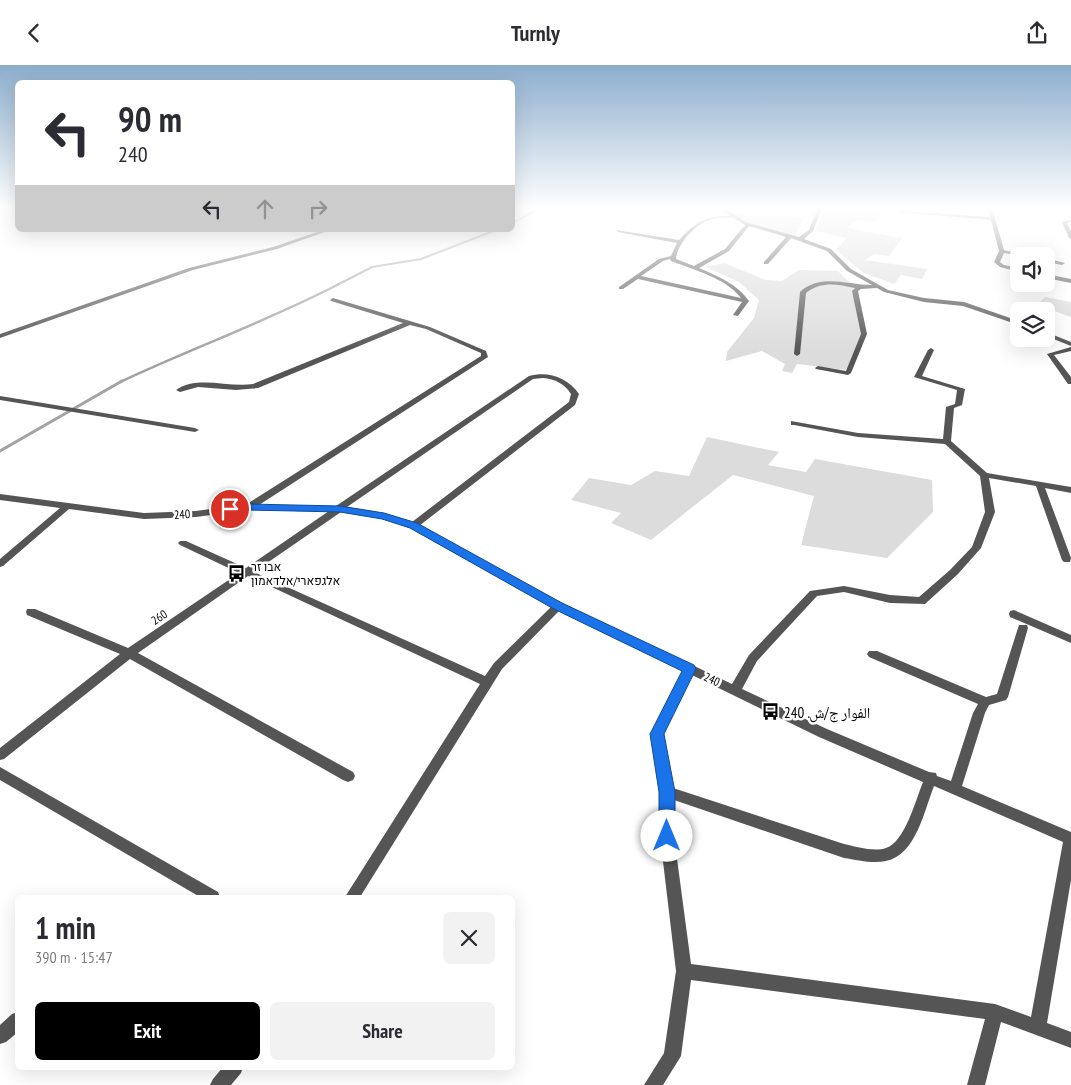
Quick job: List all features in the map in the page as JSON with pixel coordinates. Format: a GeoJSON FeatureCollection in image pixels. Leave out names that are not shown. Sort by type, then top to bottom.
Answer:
{"type":"FeatureCollection","features":[{"type":"Feature","properties":{"kind":"street"},"geometry":{"type":"LineString","coordinates":[[0,336],[191,269],[243,256]]}},
{"type":"Feature","properties":{"kind":"street"},"geometry":{"type":"LineString","coordinates":[[695,268],[717,256]]}},
{"type":"Feature","properties":{"kind":"street"},"geometry":{"type":"LineString","coordinates":[[766,263],[773,256]]}},
{"type":"Feature","properties":{"kind":"street"},"geometry":{"type":"LineString","coordinates":[[835,256],[849,270],[878,287],[903,296],[975,306],[1010,320]]}},
{"type":"Feature","properties":{"kind":"street"},"geometry":{"type":"LineString","coordinates":[[1000,256],[997,262],[1002,266],[1010,268]]}},
{"type":"Feature","properties":{"kind":"street"},"geometry":{"type":"LineString","coordinates":[[621,288],[661,260],[673,257],[673,260],[695,268],[736,289],[744,295],[746,301]]}},
{"type":"Feature","properties":{"kind":"street"},"geometry":{"type":"LineString","coordinates":[[1055,262],[1062,263]]}},
{"type":"Feature","properties":{"kind":"street"},"geometry":{"type":"LineString","coordinates":[[637,277],[746,301]]}},
{"type":"Feature","properties":{"kind":"street"},"geometry":{"type":"LineString","coordinates":[[1055,278],[1071,281]]}},
{"type":"Feature","properties":{"kind":"street"},"geometry":{"type":"LineString","coordinates":[[797,354],[803,292],[814,284],[821,283],[878,287]]}},
{"type":"Feature","properties":{"kind":"street"},"geometry":{"type":"LineString","coordinates":[[818,368],[848,373],[864,334],[855,291],[860,287]]}},
{"type":"Feature","properties":{"kind":"street"},"geometry":{"type":"LineString","coordinates":[[248,507],[486,357],[484,351],[445,335],[332,300]]}},
{"type":"Feature","properties":{"kind":"street"},"geometry":{"type":"LineString","coordinates":[[736,315],[746,301]]}},
{"type":"Feature","properties":{"kind":"street"},"geometry":{"type":"LineString","coordinates":[[180,391],[188,386],[200,385],[244,389],[256,386],[408,323]]}},
{"type":"Feature","properties":{"kind":"street"},"geometry":{"type":"LineString","coordinates":[[1055,338],[1071,344]]}},
{"type":"Feature","properties":{"kind":"street"},"geometry":{"type":"LineString","coordinates":[[1071,349],[1050,354],[1071,383]]}},
{"type":"Feature","properties":{"kind":"street"},"geometry":{"type":"LineString","coordinates":[[930,350],[918,377],[961,389],[958,405],[950,407],[947,442]]}},
{"type":"Feature","properties":{"kind":"street","name":"260"},"geometry":{"type":"LineString","coordinates":[[0,755],[129,653],[531,377],[547,375],[572,388],[575,394],[572,403],[413,526]]}},
{"type":"Feature","properties":{"kind":"street"},"geometry":{"type":"LineString","coordinates":[[0,398],[195,430]]}},
{"type":"Feature","properties":{"kind":"street"},"geometry":{"type":"LineString","coordinates":[[794,423],[858,435],[947,442],[984,475],[1071,490]]}},
{"type":"Feature","properties":{"kind":"street"},"geometry":{"type":"LineString","coordinates":[[735,690],[753,658],[814,593],[844,589],[890,599],[921,601],[954,572],[976,548],[990,512],[984,475]]}},
{"type":"Feature","properties":{"kind":"street"},"geometry":{"type":"LineString","coordinates":[[1039,484],[1066,561]]}},
{"type":"Feature","properties":{"kind":"street","name":"240"},"geometry":{"type":"LineString","coordinates":[[0,497],[144,516],[196,514],[248,507],[340,509],[384,516],[413,526],[558,606],[824,733],[931,777],[1071,839]]}},
{"type":"Feature","properties":{"kind":"street"},"geometry":{"type":"LineString","coordinates":[[0,564],[67,506]]}},
{"type":"Feature","properties":{"kind":"street"},"geometry":{"type":"LineString","coordinates":[[183,543],[487,681]]}},
{"type":"Feature","properties":{"kind":"street"},"geometry":{"type":"LineString","coordinates":[[353,895],[498,665],[558,606]]}},
{"type":"Feature","properties":{"kind":"street"},"geometry":{"type":"LineString","coordinates":[[31,612],[129,653],[348,776]]}},
{"type":"Feature","properties":{"kind":"street"},"geometry":{"type":"LineString","coordinates":[[1014,614],[1071,639]]}},
{"type":"Feature","properties":{"kind":"street"},"geometry":{"type":"LineString","coordinates":[[873,654],[985,702],[1002,697],[1023,628]]}},
{"type":"Feature","properties":{"kind":"street"},"geometry":{"type":"LineString","coordinates":[[653,1085],[672,1056],[684,971],[667,836],[667,792],[657,734],[690,669]]}},
{"type":"Feature","properties":{"kind":"street"},"geometry":{"type":"LineString","coordinates":[[955,788],[979,713],[985,702]]}},
{"type":"Feature","properties":{"kind":"street"},"geometry":{"type":"LineString","coordinates":[[0,773],[210,895]]}},
{"type":"Feature","properties":{"kind":"street"},"geometry":{"type":"LineString","coordinates":[[667,792],[844,851],[867,855],[886,855],[900,848],[907,838],[931,777]]}},
{"type":"Feature","properties":{"kind":"street"},"geometry":{"type":"LineString","coordinates":[[1038,1026],[1071,839]]}},
{"type":"Feature","properties":{"kind":"street"},"geometry":{"type":"LineString","coordinates":[[684,971],[995,1011],[1071,1040]]}},
{"type":"Feature","properties":{"kind":"street"},"geometry":{"type":"LineString","coordinates":[[976,1085],[995,1011]]}},
{"type":"Feature","properties":{"kind":"street"},"geometry":{"type":"LineString","coordinates":[[0,1035],[15,1022]]}},
{"type":"Feature","properties":{"kind":"street"},"geometry":{"type":"LineString","coordinates":[[219,1085],[232,1070]]}},
{"type":"Feature","properties":{"kind":"shaded area"},"geometry":{"type":"Polygon","coordinates":[[[843,256],[872,256],[865,260],[927,269],[922,279],[901,275],[894,284],[864,273],[843,256]]]}},
{"type":"Feature","properties":{"kind":"shaded area"},"geometry":{"type":"Polygon","coordinates":[[[724,263],[766,280],[782,281],[799,270],[838,271],[853,286],[863,337],[847,370],[797,364],[792,373],[782,371],[785,364],[762,351],[726,361],[727,352],[754,318],[759,300],[739,282],[706,267],[724,263]]]}},
{"type":"Feature","properties":{"kind":"shaded area"},"geometry":{"type":"Polygon","coordinates":[[[1045,297],[1071,302],[1071,317],[1055,311],[1055,302],[1040,302],[1045,297]]]}},
{"type":"Feature","properties":{"kind":"shaded area"},"geometry":{"type":"Polygon","coordinates":[[[707,437],[779,452],[768,465],[806,472],[815,459],[932,480],[933,512],[887,558],[801,545],[814,496],[733,475],[651,540],[611,523],[621,513],[571,500],[589,478],[631,485],[655,471],[689,476],[707,437]]]}},
{"type":"Feature","properties":{"kind":"waterway"},"geometry":{"type":"LineString","coordinates":[[338,284],[372,267],[421,259],[430,256]]}},
{"type":"Feature","properties":{"kind":"waterway"},"geometry":{"type":"LineString","coordinates":[[121,382],[285,310],[338,284]]}},
{"type":"Feature","properties":{"kind":"waterway"},"geometry":{"type":"LineString","coordinates":[[0,451],[121,382]]}},
{"type":"Feature","properties":{"kind":"place","name":"אבו זר אלגפארי/אלדאמון"},"geometry":{"type":"Point","coordinates":[237,573]}},
{"type":"Feature","properties":{"kind":"place","name":"الفوار ج/ش. 240"},"geometry":{"type":"Point","coordinates":[770,712]}},
{"type":"Feature","properties":{"kind":"route"},"geometry":{"type":"LineString","coordinates":[[230,509],[248,507],[340,509],[384,516],[413,526],[558,606],[660,653],[690,669],[657,734],[667,792],[667,836]]}}]}
